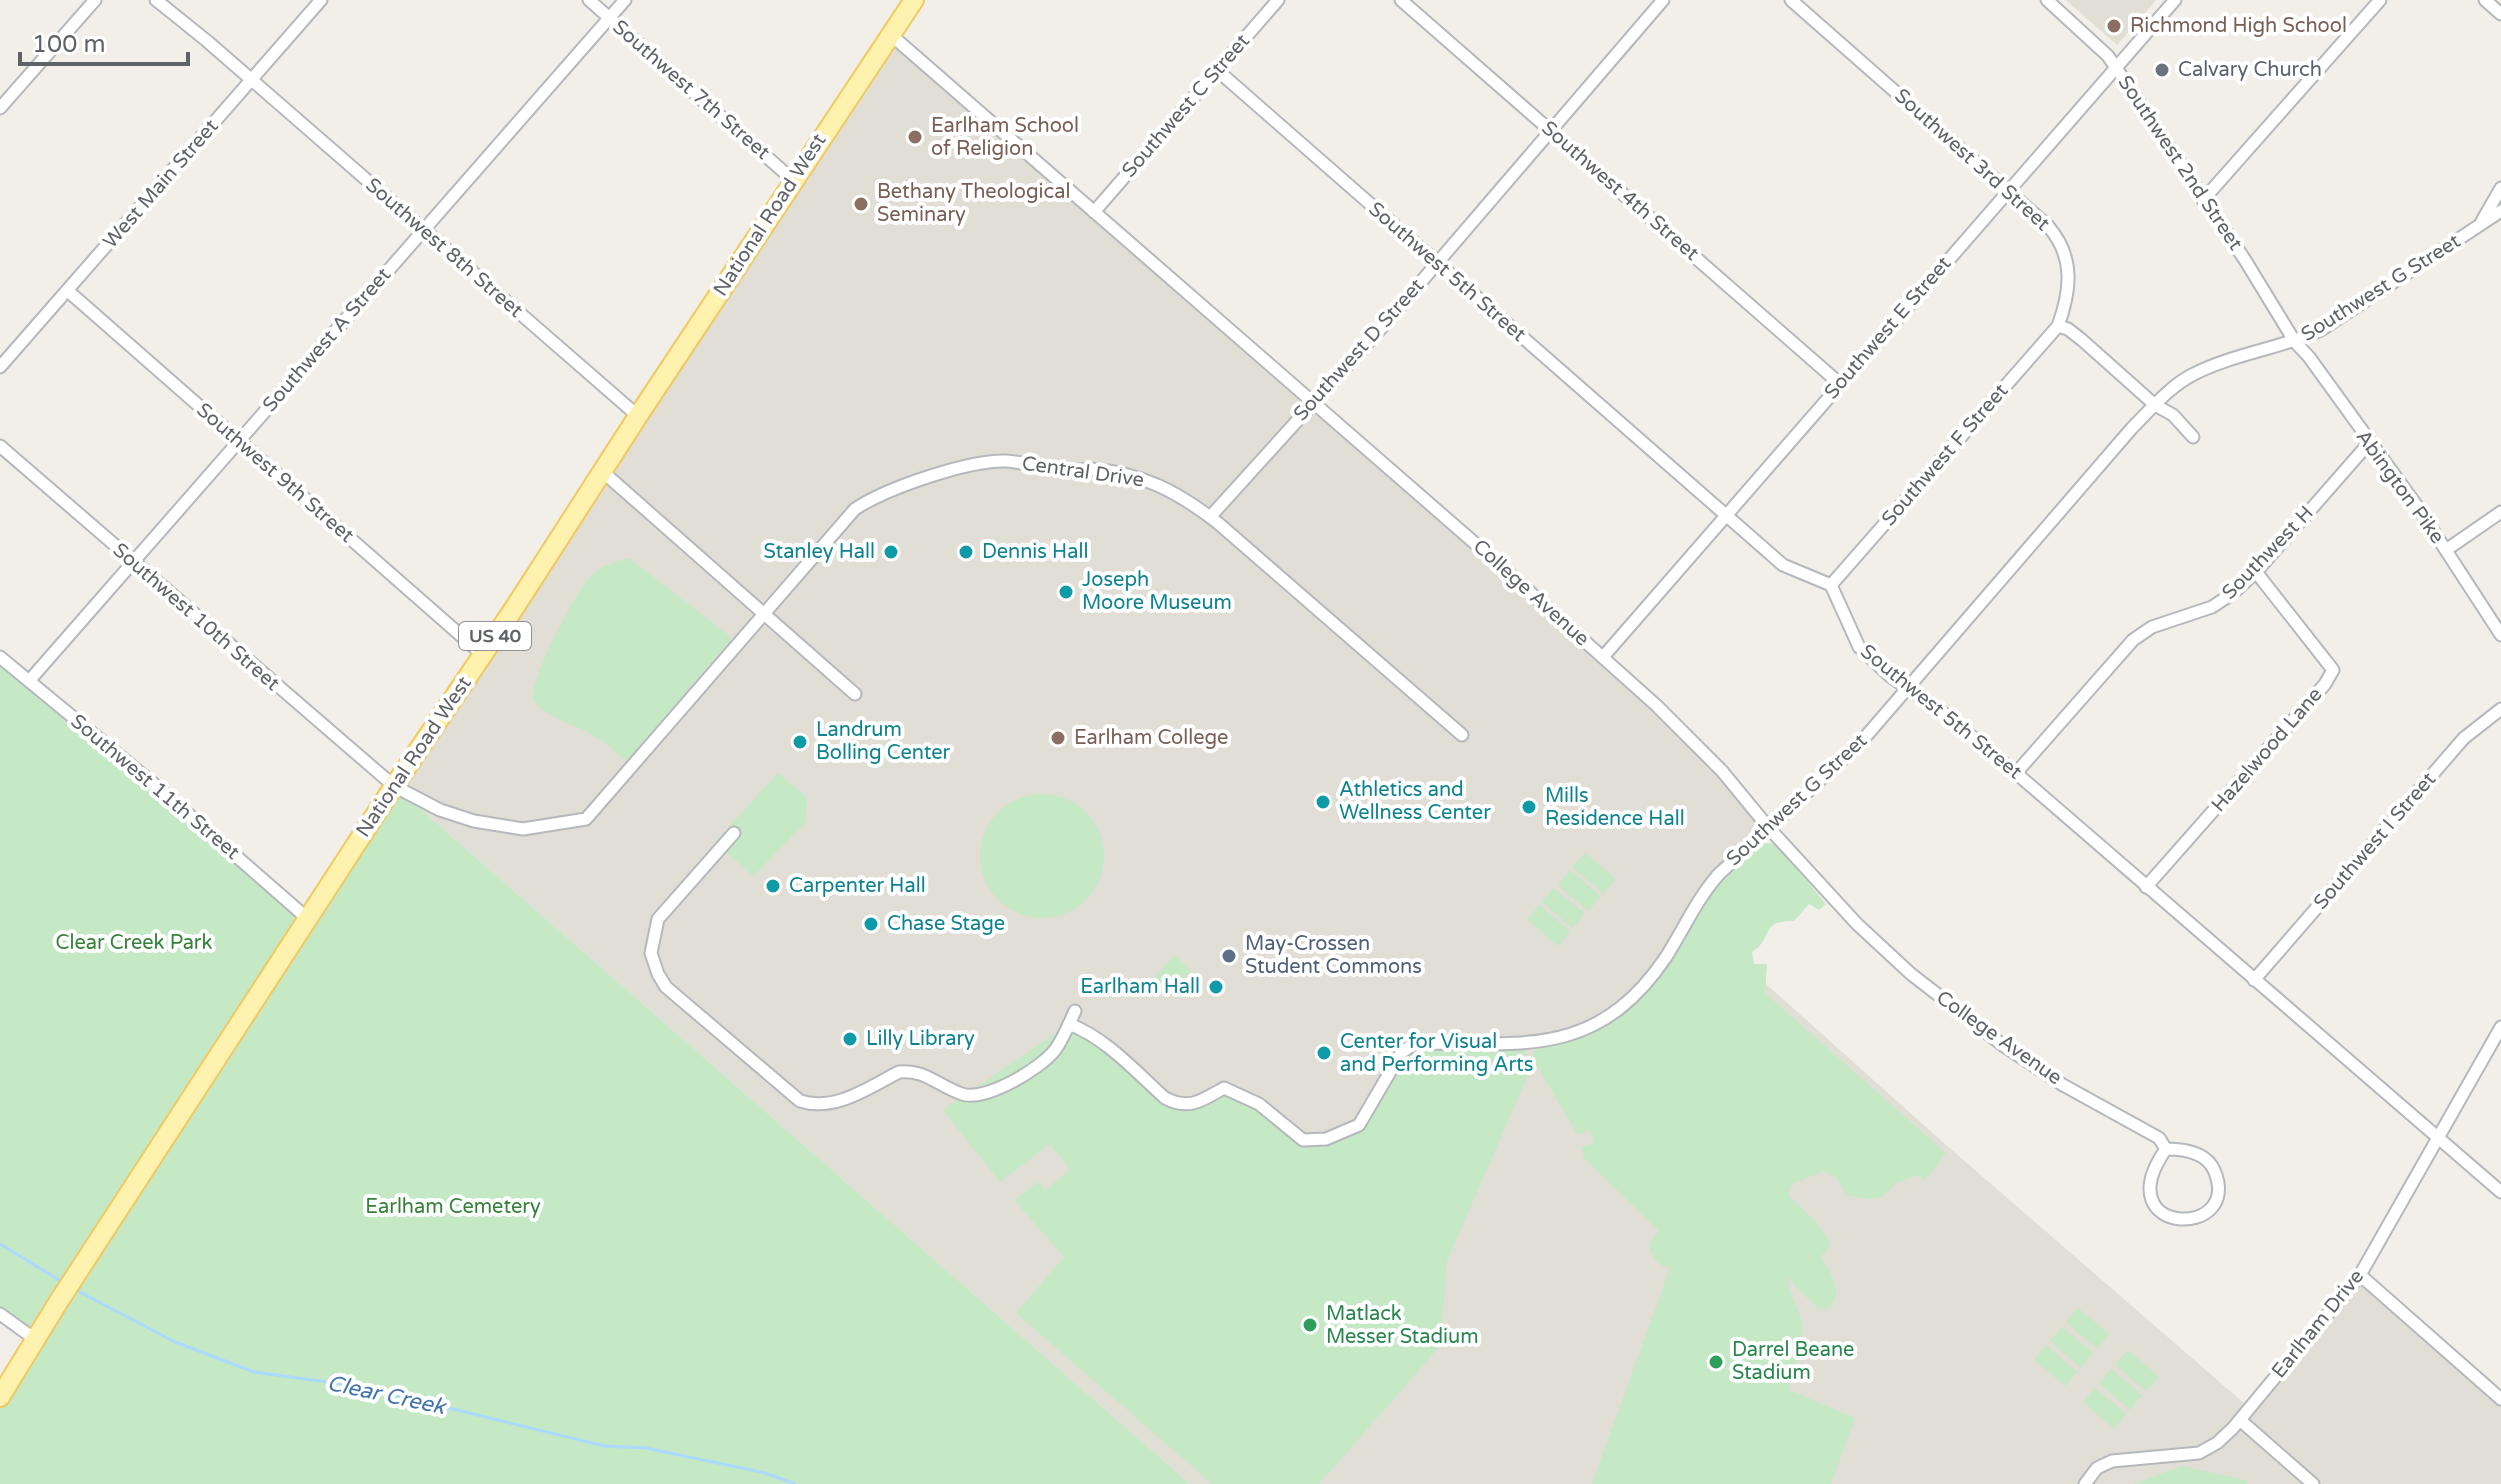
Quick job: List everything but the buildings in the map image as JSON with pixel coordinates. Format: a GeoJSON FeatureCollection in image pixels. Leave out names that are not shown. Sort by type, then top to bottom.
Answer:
{"type":"FeatureCollection","features":[{"type":"Feature","properties":{"kind":"main road","name":"National Road West"},"geometry":{"type":"LineString","coordinates":[[0,1397],[59,1301],[394,786],[914,0]]}},
{"type":"Feature","properties":{"kind":"street"},"geometry":{"type":"LineString","coordinates":[[0,108],[95,0]]}},
{"type":"Feature","properties":{"kind":"street","name":"Southwest 8th Street"},"geometry":{"type":"LineString","coordinates":[[156,0],[638,416]]}},
{"type":"Feature","properties":{"kind":"street","name":"West Main Street"},"geometry":{"type":"LineString","coordinates":[[0,367],[321,0]]}},
{"type":"Feature","properties":{"kind":"street","name":"Southwest 7th Street"},"geometry":{"type":"LineString","coordinates":[[589,0],[793,180]]}},
{"type":"Feature","properties":{"kind":"street","name":"Southwest A Street"},"geometry":{"type":"LineString","coordinates":[[29,681],[625,0]]}},
{"type":"Feature","properties":{"kind":"street","name":"Southwest C Street"},"geometry":{"type":"LineString","coordinates":[[1094,212],[1278,0]]}},
{"type":"Feature","properties":{"kind":"street","name":"Southwest 4th Street"},"geometry":{"type":"LineString","coordinates":[[1401,0],[1839,383]]}},
{"type":"Feature","properties":{"kind":"street","name":"Southwest D Street"},"geometry":{"type":"LineString","coordinates":[[1210,517],[1437,263],[1663,0]]}},
{"type":"Feature","properties":{"kind":"street","name":"Southwest 3rd Street"},"geometry":{"type":"LineString","coordinates":[[1791,0],[2056,235],[2065,254],[2070,281],[2058,326]]}},
{"type":"Feature","properties":{"kind":"street","name":"Southwest 2nd Street"},"geometry":{"type":"LineString","coordinates":[[2047,0],[2116,67],[2295,342]]}},
{"type":"Feature","properties":{"kind":"street","name":"Southwest E Street"},"geometry":{"type":"LineString","coordinates":[[1603,657],[2175,0]]}},
{"type":"Feature","properties":{"kind":"street"},"geometry":{"type":"LineString","coordinates":[[2203,200],[2380,0]]}},
{"type":"Feature","properties":{"kind":"street"},"geometry":{"type":"LineString","coordinates":[[2485,0],[2501,14]]}},
{"type":"Feature","properties":{"kind":"street","name":"College Avenue"},"geometry":{"type":"LineString","coordinates":[[890,34],[1603,657],[1722,771],[1768,827],[1857,924],[1944,1001],[2063,1085],[2159,1138],[2166,1149]]}},
{"type":"Feature","properties":{"kind":"street","name":"Southwest 5th Street"},"geometry":{"type":"LineString","coordinates":[[1217,70],[1783,565],[1831,585],[1859,647],[1876,664],[1941,711],[2016,773],[2501,1192]]}},
{"type":"Feature","properties":{"kind":"street"},"geometry":{"type":"LineString","coordinates":[[2480,225],[2501,188]]}},
{"type":"Feature","properties":{"kind":"street","name":"Southwest G Street"},"geometry":{"type":"LineString","coordinates":[[1069,1024],[1105,1045],[1165,1098],[1176,1104],[1185,1106],[1224,1088],[1259,1104],[1303,1140],[1326,1139],[1359,1125],[1401,1053],[1415,1043],[1544,1042],[1575,1035],[1612,1013],[1635,992],[1666,957],[1704,891],[1768,827],[1839,764],[2121,439],[2155,405],[2192,375],[2295,342],[2321,330],[2501,211]]}},
{"type":"Feature","properties":{"kind":"street","name":"Southwest 9th Street"},"geometry":{"type":"LineString","coordinates":[[68,291],[482,654]]}},
{"type":"Feature","properties":{"kind":"street"},"geometry":{"type":"LineString","coordinates":[[2058,326],[2082,340],[2155,405],[2173,415],[2193,437]]}},
{"type":"Feature","properties":{"kind":"street","name":"Southwest F Street"},"geometry":{"type":"LineString","coordinates":[[1831,585],[2058,326]]}},
{"type":"Feature","properties":{"kind":"street","name":"Abington Pike"},"geometry":{"type":"LineString","coordinates":[[2295,342],[2382,458],[2501,635]]}},
{"type":"Feature","properties":{"kind":"street","name":"Southwest H"},"geometry":{"type":"LineString","coordinates":[[2016,773],[2133,640],[2160,623],[2212,607],[2233,593],[2256,572],[2369,443]]}},
{"type":"Feature","properties":{"kind":"street","name":"Southwest 10th Street"},"geometry":{"type":"LineString","coordinates":[[0,446],[394,786]]}},
{"type":"Feature","properties":{"kind":"street","name":"Central Drive"},"geometry":{"type":"LineString","coordinates":[[394,786],[440,810],[474,821],[523,829],[558,821],[586,819],[855,509],[912,483],[990,462],[1010,461],[1070,472],[1088,468],[1126,475],[1160,484],[1181,495],[1462,735]]}},
{"type":"Feature","properties":{"kind":"street"},"geometry":{"type":"LineString","coordinates":[[603,472],[855,694]]}},
{"type":"Feature","properties":{"kind":"street"},"geometry":{"type":"LineString","coordinates":[[2446,550],[2501,512]]}},
{"type":"Feature","properties":{"kind":"street","name":"Hazelwood Lane"},"geometry":{"type":"LineString","coordinates":[[2146,887],[2325,684],[2333,670],[2256,572]]}},
{"type":"Feature","properties":{"kind":"street","name":"Southwest 11th Street"},"geometry":{"type":"LineString","coordinates":[[0,657],[155,785],[308,919]]}},
{"type":"Feature","properties":{"kind":"street","name":"Southwest I Street"},"geometry":{"type":"LineString","coordinates":[[2254,980],[2464,738],[2501,709]]}},
{"type":"Feature","properties":{"kind":"street"},"geometry":{"type":"LineString","coordinates":[[734,833],[658,919],[651,953],[666,987],[800,1101],[829,1105],[899,1072],[910,1071],[933,1077],[965,1095],[984,1093],[1027,1073],[1054,1051],[1075,1011]]}},
{"type":"Feature","properties":{"kind":"street","name":"Earlham Drive"},"geometry":{"type":"LineString","coordinates":[[2085,1484],[2097,1468],[2112,1461],[2199,1453],[2217,1443],[2240,1420],[2360,1275],[2501,1027]]}},
{"type":"Feature","properties":{"kind":"street","name":"College Avenue"},"geometry":{"type":"LineString","coordinates":[[2166,1149],[2187,1150],[2204,1158],[2215,1172],[2216,1199],[2197,1218],[2171,1218],[2158,1209],[2152,1199],[2152,1171],[2166,1149]]}},
{"type":"Feature","properties":{"kind":"street"},"geometry":{"type":"LineString","coordinates":[[2360,1275],[2501,1399]]}},
{"type":"Feature","properties":{"kind":"street"},"geometry":{"type":"LineString","coordinates":[[0,1314],[36,1340]]}},
{"type":"Feature","properties":{"kind":"street"},"geometry":{"type":"LineString","coordinates":[[2240,1420],[2313,1484]]}},
{"type":"Feature","properties":{"kind":"shaded area","name":"Richmond High School"},"geometry":{"type":"Polygon","coordinates":[[[2066,0],[2156,0],[2117,45],[2066,0]]]}},
{"type":"Feature","properties":{"kind":"shaded area","name":"Earlham College"},"geometry":{"type":"Polygon","coordinates":[[[890,34],[1657,706],[1768,827],[1689,915],[1945,1144],[2245,1404],[2360,1275],[2501,1399],[2501,1484],[1190,1484],[394,786],[890,34]]]}},
{"type":"Feature","properties":{"kind":"green space"},"geometry":{"type":"Polygon","coordinates":[[[629,558],[732,638],[627,761],[598,738],[539,707],[534,701],[533,692],[554,638],[584,585],[600,569],[629,558]]]}},
{"type":"Feature","properties":{"kind":"green space","name":"Earlham Cemetery"},"geometry":{"type":"Polygon","coordinates":[[[0,657],[308,919],[394,786],[1190,1484],[0,1484],[0,1397],[36,1340],[0,1314],[0,657]]]}},
{"type":"Feature","properties":{"kind":"green space"},"geometry":{"type":"Polygon","coordinates":[[[778,773],[807,797],[806,822],[753,876],[715,842],[778,773]]]}},
{"type":"Feature","properties":{"kind":"green space"},"geometry":{"type":"Polygon","coordinates":[[[1042,794],[1066,799],[1086,812],[1099,832],[1104,856],[1099,880],[1086,900],[1066,913],[1042,918],[1018,913],[998,900],[985,880],[980,856],[985,832],[998,812],[1018,799],[1042,794]]]}},
{"type":"Feature","properties":{"kind":"green space"},"geometry":{"type":"Polygon","coordinates":[[[1764,843],[1776,844],[1826,904],[1819,910],[1809,904],[1794,921],[1771,927],[1763,942],[1752,952],[1754,964],[1767,964],[1765,993],[1946,1153],[1924,1181],[1919,1175],[1896,1183],[1882,1197],[1866,1199],[1846,1195],[1837,1178],[1824,1171],[1792,1184],[1789,1196],[1827,1236],[1830,1246],[1821,1256],[1832,1276],[1836,1295],[1829,1308],[1819,1309],[1789,1276],[1788,1282],[1803,1332],[1789,1390],[1855,1418],[1831,1484],[1592,1484],[1670,1268],[1658,1263],[1650,1249],[1649,1244],[1659,1231],[1584,1158],[1581,1147],[1594,1143],[1590,1130],[1577,1134],[1532,1057],[1535,1049],[1564,1043],[1603,1026],[1638,998],[1698,909],[1726,875],[1755,847],[1764,843]]]}},
{"type":"Feature","properties":{"kind":"green space"},"geometry":{"type":"Polygon","coordinates":[[[1585,853],[1616,879],[1603,893],[1572,867],[1585,853]]]}},
{"type":"Feature","properties":{"kind":"green space"},"geometry":{"type":"Polygon","coordinates":[[[1570,870],[1601,897],[1588,911],[1558,885],[1570,870]]]}},
{"type":"Feature","properties":{"kind":"green space"},"geometry":{"type":"Polygon","coordinates":[[[1554,888],[1585,914],[1573,928],[1542,902],[1554,888]]]}},
{"type":"Feature","properties":{"kind":"green space"},"geometry":{"type":"Polygon","coordinates":[[[1540,905],[1570,932],[1558,946],[1527,919],[1540,905]]]}},
{"type":"Feature","properties":{"kind":"green space"},"geometry":{"type":"Polygon","coordinates":[[[1175,955],[1191,971],[1170,992],[1154,977],[1175,955]]]}},
{"type":"Feature","properties":{"kind":"green space"},"geometry":{"type":"Polygon","coordinates":[[[1069,1024],[1176,1104],[1224,1088],[1259,1104],[1303,1140],[1359,1125],[1415,1043],[1522,1043],[1531,1068],[1447,1261],[1440,1346],[1319,1484],[1212,1484],[1016,1313],[1064,1257],[1014,1200],[1038,1182],[1045,1190],[1070,1170],[1050,1144],[1000,1182],[943,1110],[1069,1024]]]}},
{"type":"Feature","properties":{"kind":"green space"},"geometry":{"type":"Polygon","coordinates":[[[2078,1308],[2109,1334],[2097,1349],[2066,1322],[2078,1308]]]}},
{"type":"Feature","properties":{"kind":"green space"},"geometry":{"type":"Polygon","coordinates":[[[2062,1327],[2093,1353],[2081,1368],[2050,1341],[2062,1327]]]}},
{"type":"Feature","properties":{"kind":"green space"},"geometry":{"type":"Polygon","coordinates":[[[2046,1345],[2077,1372],[2065,1386],[2034,1360],[2046,1345]]]}},
{"type":"Feature","properties":{"kind":"green space"},"geometry":{"type":"Polygon","coordinates":[[[2128,1350],[2159,1377],[2146,1391],[2115,1365],[2128,1350]]]}},
{"type":"Feature","properties":{"kind":"green space"},"geometry":{"type":"Polygon","coordinates":[[[2111,1369],[2142,1395],[2130,1410],[2099,1383],[2111,1369]]]}},
{"type":"Feature","properties":{"kind":"green space"},"geometry":{"type":"Polygon","coordinates":[[[2095,1388],[2126,1414],[2114,1429],[2083,1402],[2095,1388]]]}},
{"type":"Feature","properties":{"kind":"green space"},"geometry":{"type":"Polygon","coordinates":[[[2182,1466],[2245,1480],[2248,1484],[2133,1484],[2182,1466]]]}},
{"type":"Feature","properties":{"kind":"waterway","name":"Clear Creek"},"geometry":{"type":"LineString","coordinates":[[0,1244],[64,1283]]}},
{"type":"Feature","properties":{"kind":"waterway","name":"Clear Creek"},"geometry":{"type":"LineString","coordinates":[[74,1289],[175,1342],[254,1372],[363,1387],[604,1446],[646,1448],[765,1473],[795,1484]]}},
{"type":"Feature","properties":{"kind":"place","name":"Richmond High School"},"geometry":{"type":"Point","coordinates":[2114,26]}},
{"type":"Feature","properties":{"kind":"place","name":"Calvary Church"},"geometry":{"type":"Point","coordinates":[2162,70]}},
{"type":"Feature","properties":{"kind":"place","name":"Earlham School of Religion"},"geometry":{"type":"Point","coordinates":[915,137]}},
{"type":"Feature","properties":{"kind":"place","name":"Bethany Theological Seminary"},"geometry":{"type":"Point","coordinates":[861,204]}},
{"type":"Feature","properties":{"kind":"place","name":"Stanley Hall"},"geometry":{"type":"Point","coordinates":[891,552]}},
{"type":"Feature","properties":{"kind":"place","name":"Dennis Hall"},"geometry":{"type":"Point","coordinates":[966,552]}},
{"type":"Feature","properties":{"kind":"place","name":"Joseph Moore Museum"},"geometry":{"type":"Point","coordinates":[1066,592]}},
{"type":"Feature","properties":{"kind":"place","name":"Earlham College"},"geometry":{"type":"Point","coordinates":[1058,738]}},
{"type":"Feature","properties":{"kind":"place","name":"Landrum Bolling Center"},"geometry":{"type":"Point","coordinates":[800,742]}},
{"type":"Feature","properties":{"kind":"place","name":"Athletics and Wellness Center"},"geometry":{"type":"Point","coordinates":[1323,802]}},
{"type":"Feature","properties":{"kind":"place","name":"Mills Residence Hall"},"geometry":{"type":"Point","coordinates":[1529,807]}},
{"type":"Feature","properties":{"kind":"place","name":"Carpenter Hall"},"geometry":{"type":"Point","coordinates":[773,886]}},
{"type":"Feature","properties":{"kind":"place","name":"Chase Stage"},"geometry":{"type":"Point","coordinates":[871,924]}},
{"type":"Feature","properties":{"kind":"place","name":"May-Crossen Student Commons"},"geometry":{"type":"Point","coordinates":[1229,956]}},
{"type":"Feature","properties":{"kind":"place","name":"Earlham Hall"},"geometry":{"type":"Point","coordinates":[1216,987]}},
{"type":"Feature","properties":{"kind":"place","name":"Lilly Library"},"geometry":{"type":"Point","coordinates":[850,1039]}},
{"type":"Feature","properties":{"kind":"place","name":"Center for Visual and Performing Arts"},"geometry":{"type":"Point","coordinates":[1324,1053]}},
{"type":"Feature","properties":{"kind":"place","name":"Matlack Messer Stadium"},"geometry":{"type":"Point","coordinates":[1310,1325]}},
{"type":"Feature","properties":{"kind":"place","name":"Darrel Beane Stadium"},"geometry":{"type":"Point","coordinates":[1716,1362]}},
{"type":"Feature","properties":{"kind":"park label","name":"Clear Creek Park"},"geometry":{"type":"Point","coordinates":[134,943]}}]}
